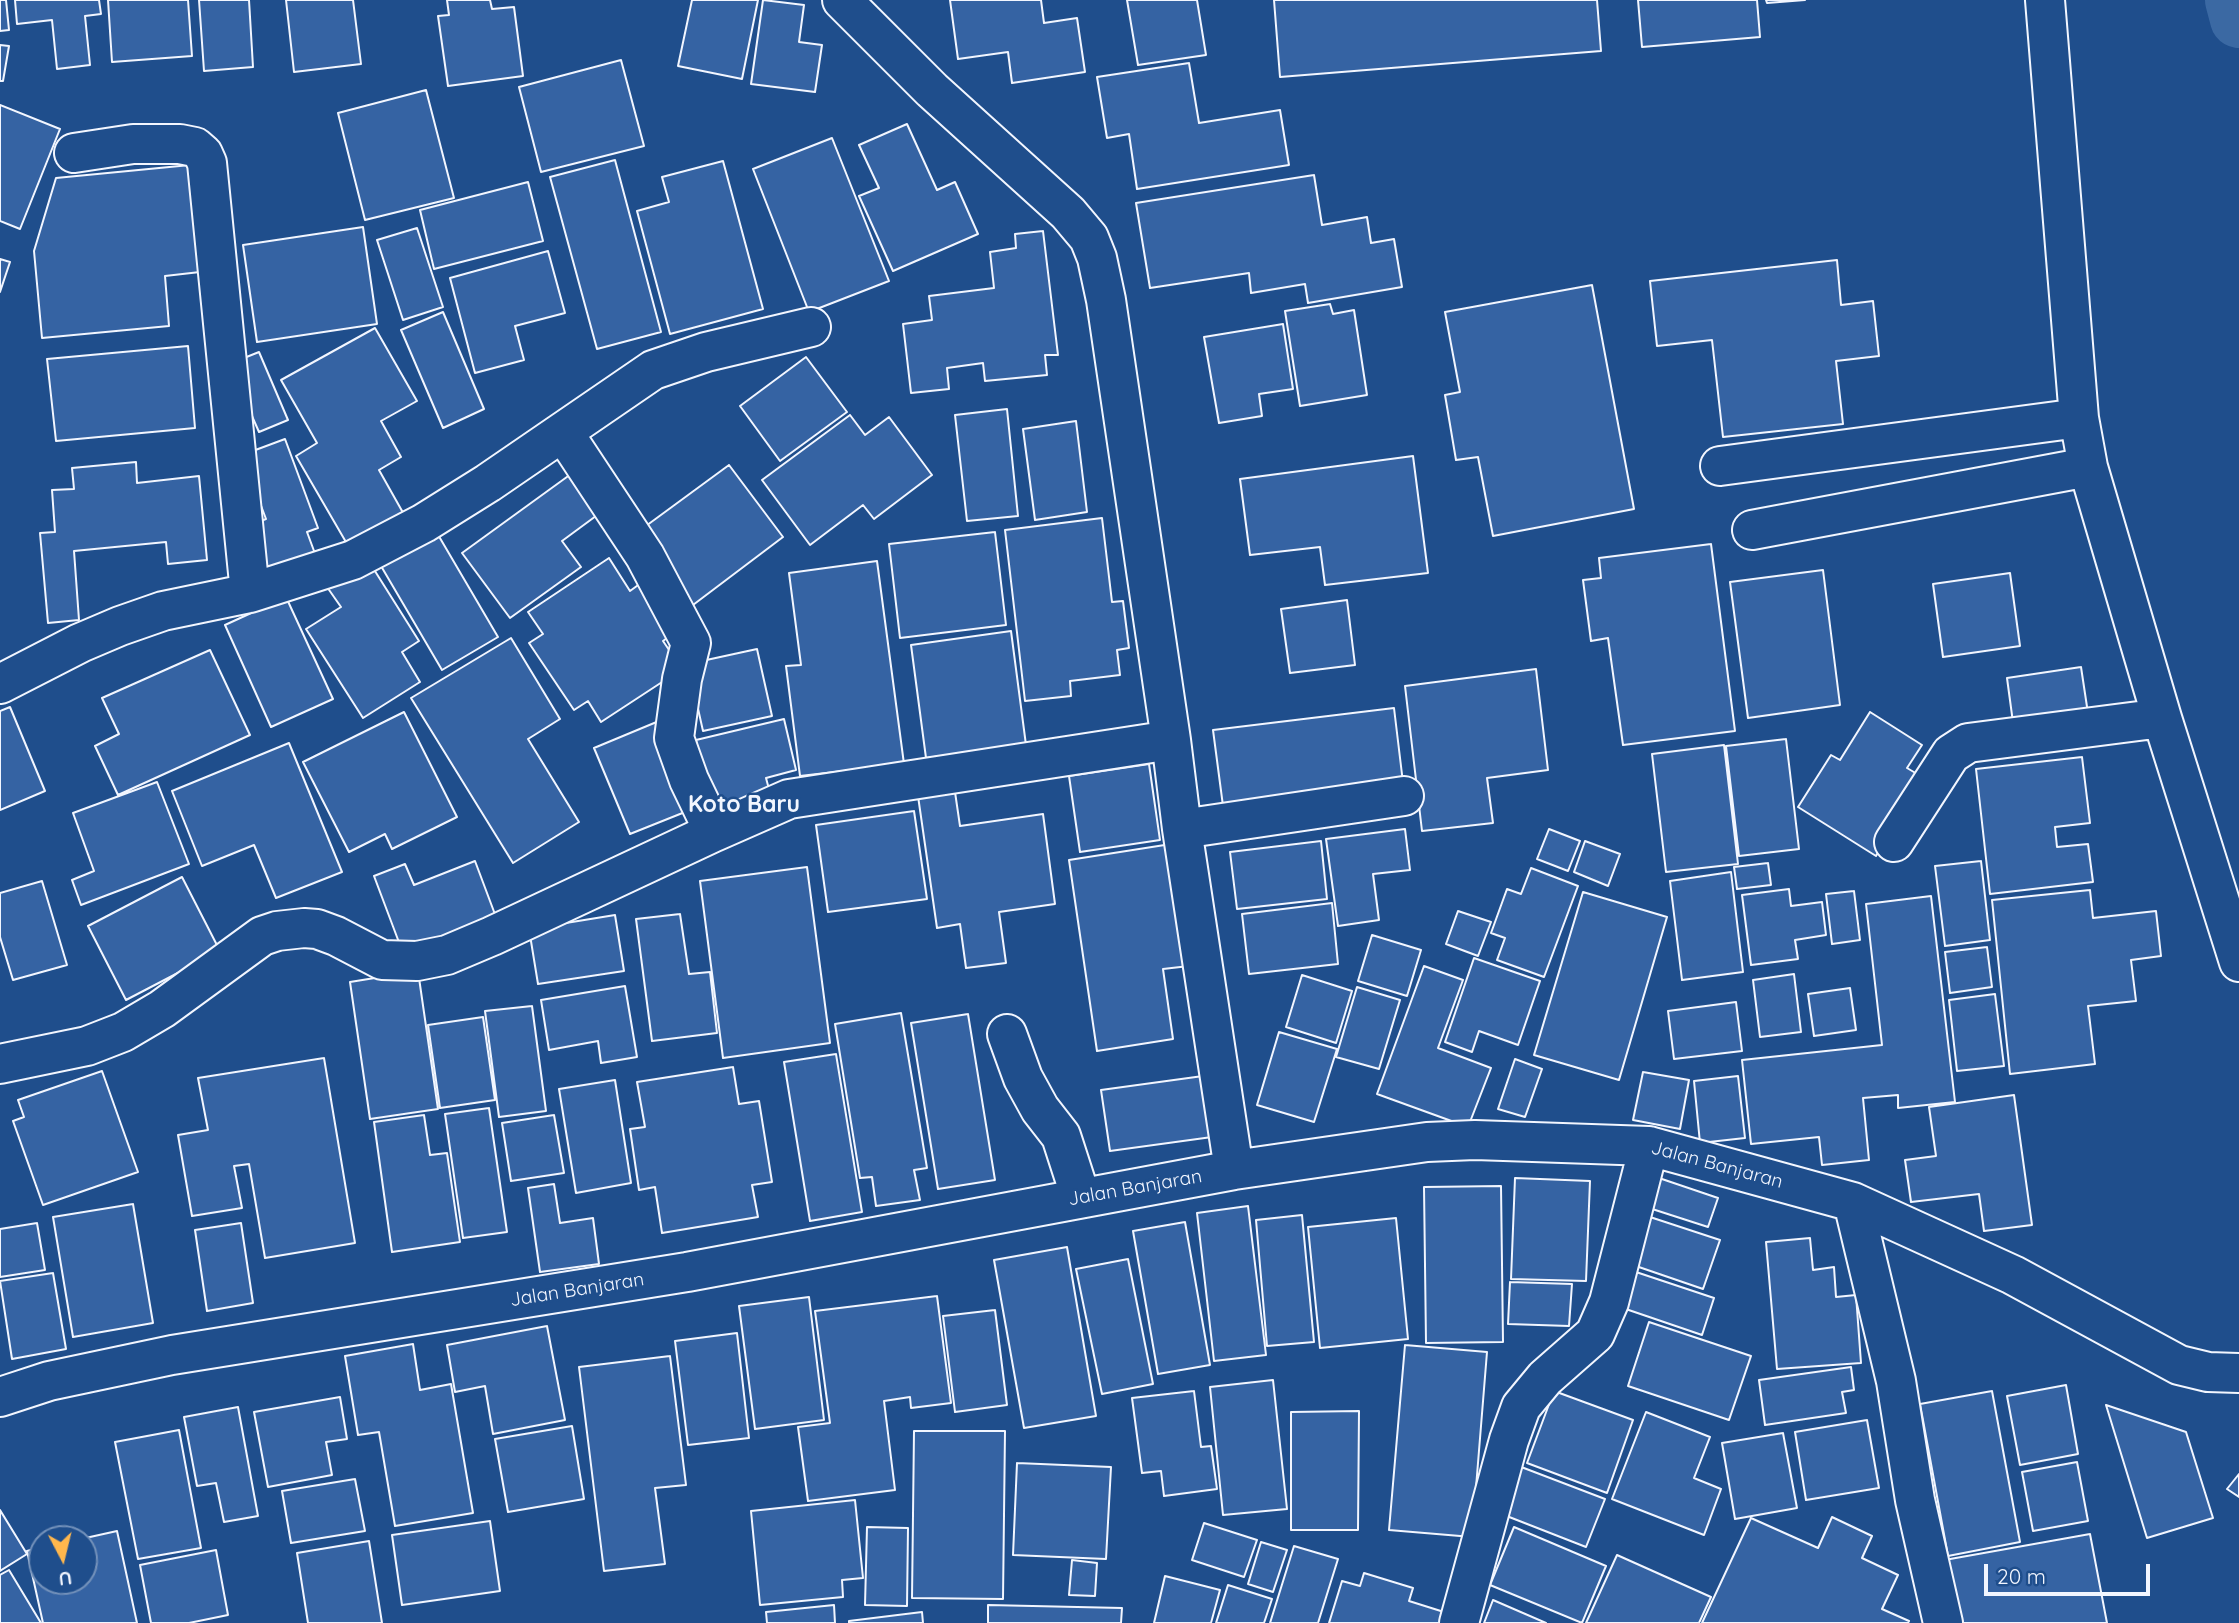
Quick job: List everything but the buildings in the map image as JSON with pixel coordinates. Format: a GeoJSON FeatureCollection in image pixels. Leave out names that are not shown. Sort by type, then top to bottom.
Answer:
{"type":"FeatureCollection","features":[{"type":"Feature","properties":{"kind":"street"},"geometry":{"type":"LineString","coordinates":[[842,0],[932,90],[1068,213],[1089,238],[1097,258],[1106,300],[1234,1170]]}},
{"type":"Feature","properties":{"kind":"street"},"geometry":{"type":"LineString","coordinates":[[2045,0],[2079,418],[2088,467],[2162,718],[2239,961]]}},
{"type":"Feature","properties":{"kind":"street"},"geometry":{"type":"LineString","coordinates":[[74,153],[133,144],[180,144],[195,147],[203,154],[207,163],[250,593]]}},
{"type":"Feature","properties":{"kind":"street"},"geometry":{"type":"LineString","coordinates":[[0,684],[80,643],[163,611],[250,593],[353,561],[424,523],[653,370],[706,352],[811,327]]}},
{"type":"Feature","properties":{"kind":"street"},"geometry":{"type":"LineString","coordinates":[[1720,466],[2079,418]]}},
{"type":"Feature","properties":{"kind":"street"},"geometry":{"type":"LineString","coordinates":[[563,432],[645,556],[691,643],[681,679],[674,738],[689,780],[714,832]]}},
{"type":"Feature","properties":{"kind":"street"},"geometry":{"type":"LineString","coordinates":[[1752,530],[2088,467]]}},
{"type":"Feature","properties":{"kind":"street"},"geometry":{"type":"LineString","coordinates":[[1894,842],[1951,754],[1968,743],[2162,718]]}},
{"type":"Feature","properties":{"kind":"street"},"geometry":{"type":"LineString","coordinates":[[0,1064],[87,1046],[123,1032],[162,1009],[252,943],[277,931],[290,928],[317,929],[383,960],[417,961],[447,955],[789,799],[1171,740]]}},
{"type":"Feature","properties":{"kind":"street"},"geometry":{"type":"LineString","coordinates":[[1182,829],[1404,796]]}},
{"type":"Feature","properties":{"kind":"street"},"geometry":{"type":"LineString","coordinates":[[1007,1034],[1023,1079],[1040,1109],[1061,1136],[1080,1198]]}},
{"type":"Feature","properties":{"kind":"street","name":"Jalan Banjaran"},"geometry":{"type":"LineString","coordinates":[[0,1396],[49,1381],[172,1355],[687,1272],[1234,1170],[1427,1142],[1475,1140],[1649,1146],[1853,1202],[2013,1275],[2179,1364],[2208,1372],[2239,1373]]}},
{"type":"Feature","properties":{"kind":"street"},"geometry":{"type":"LineString","coordinates":[[1459,1623],[1509,1440],[1521,1407],[1545,1378],[1595,1334],[1609,1303],[1649,1146]]}},
{"type":"Feature","properties":{"kind":"street"},"geometry":{"type":"LineString","coordinates":[[1853,1202],[1896,1381],[1915,1500],[1943,1623]]}},
{"type":"Feature","properties":{"kind":"waterway"},"geometry":{"type":"LineString","coordinates":[[2234,0],[2239,19]]}},
{"type":"Feature","properties":{"kind":"district","name":"Koto Baru"},"geometry":{"type":"Point","coordinates":[744,805]}}]}
